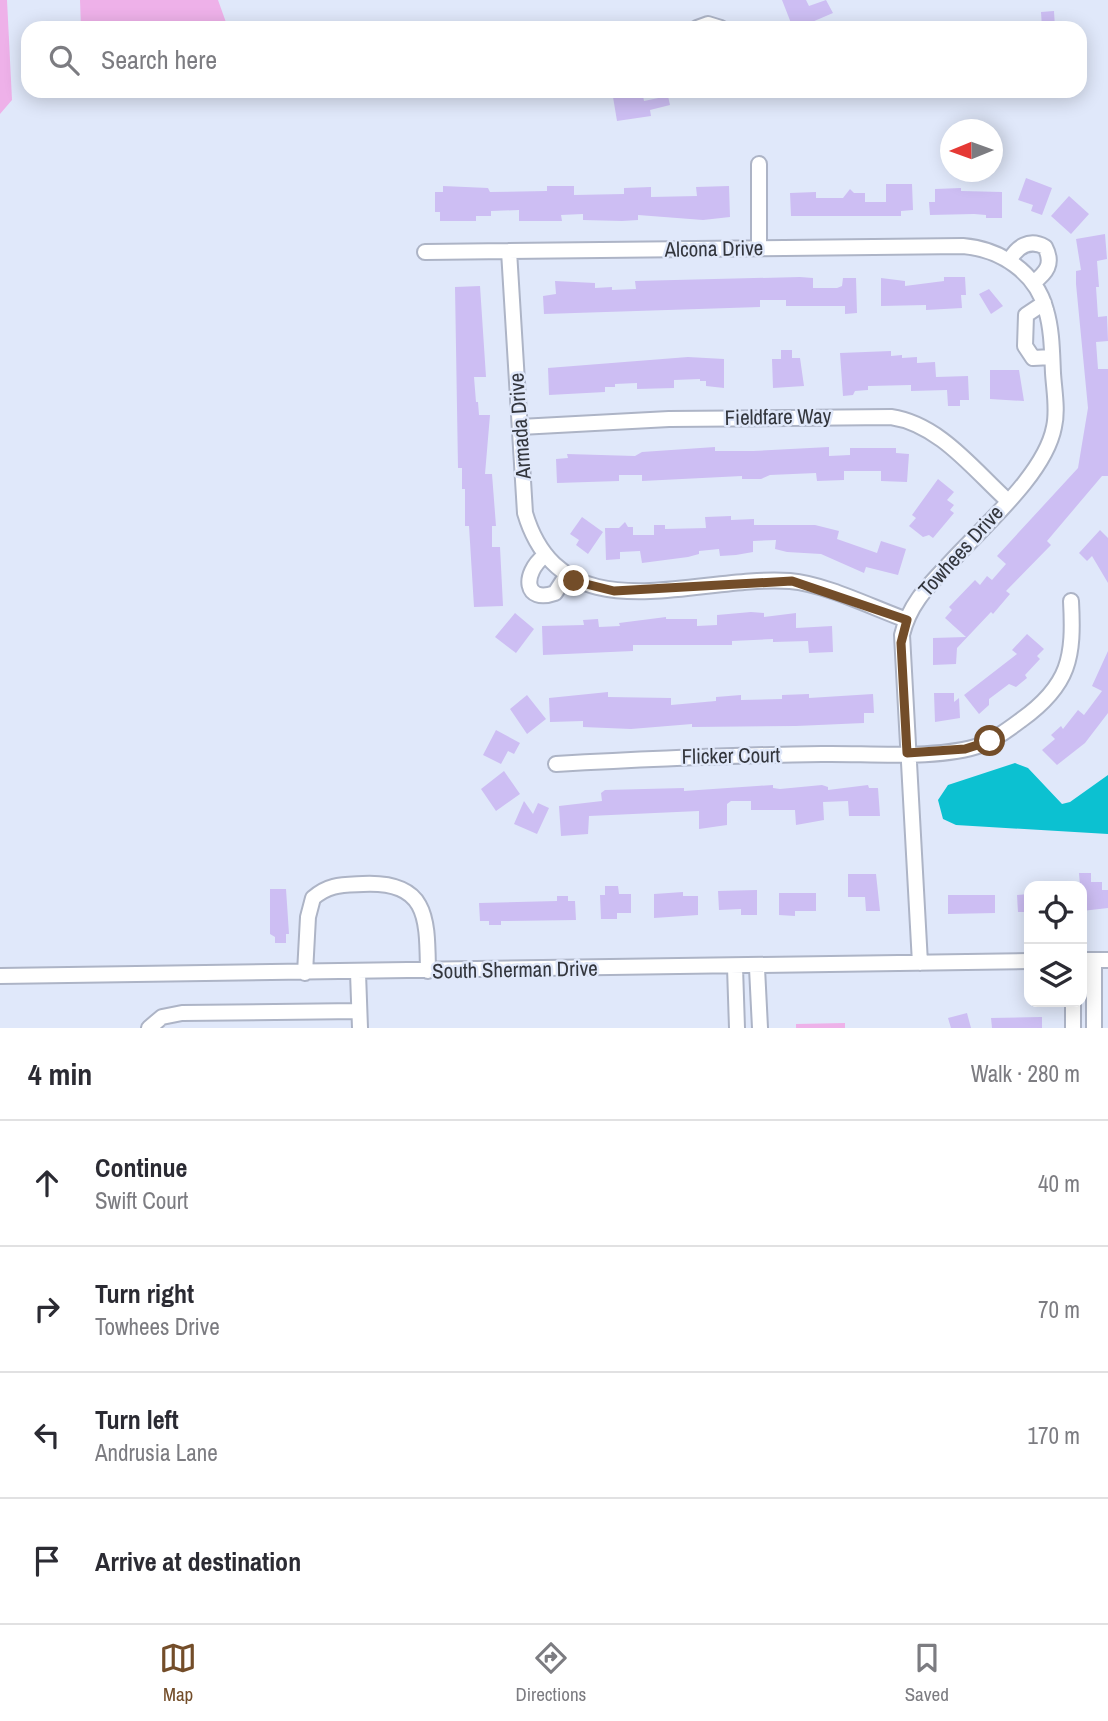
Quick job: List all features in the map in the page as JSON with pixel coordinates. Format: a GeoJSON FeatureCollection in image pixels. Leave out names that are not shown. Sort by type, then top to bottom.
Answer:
{"type":"FeatureCollection","features":[{"type":"Feature","properties":{"kind":"street"},"geometry":{"type":"LineString","coordinates":[[759,164],[759,248]]}},
{"type":"Feature","properties":{"kind":"street"},"geometry":{"type":"LineString","coordinates":[[1004,258],[1025,244],[1045,247],[1049,266],[1045,274],[1033,283]]}},
{"type":"Feature","properties":{"kind":"street","name":"Alcona Drive"},"geometry":{"type":"LineString","coordinates":[[425,252],[962,246],[1004,258]]}},
{"type":"Feature","properties":{"kind":"street","name":"Armada Drive"},"geometry":{"type":"LineString","coordinates":[[509,251],[525,513],[531,535],[544,556]]}},
{"type":"Feature","properties":{"kind":"street","name":"Towhees Drive"},"geometry":{"type":"LineString","coordinates":[[920,963],[901,656],[907,620],[922,592],[1032,474],[1049,446],[1055,422],[1052,357],[1044,303],[1033,283],[1004,258]]}},
{"type":"Feature","properties":{"kind":"street"},"geometry":{"type":"LineString","coordinates":[[1044,303],[1026,315],[1025,346],[1033,358],[1052,357]]}},
{"type":"Feature","properties":{"kind":"street","name":"Fieldfare Way"},"geometry":{"type":"LineString","coordinates":[[520,427],[669,419],[891,417],[915,423],[933,432],[1007,500]]}},
{"type":"Feature","properties":{"kind":"street"},"geometry":{"type":"LineString","coordinates":[[566,576],[558,591],[550,595],[539,594],[528,582],[530,570],[544,556],[566,576],[589,587],[614,591],[792,581],[907,620]]}},
{"type":"Feature","properties":{"kind":"street","name":"Flicker Court"},"geometry":{"type":"LineString","coordinates":[[556,764],[704,755],[907,753],[981,745],[1044,703],[1060,683],[1070,660],[1071,601]]}},
{"type":"Feature","properties":{"kind":"street"},"geometry":{"type":"LineString","coordinates":[[305,973],[308,917],[313,898],[332,885],[376,883],[406,890],[414,895],[427,929],[428,971]]}},
{"type":"Feature","properties":{"kind":"street"},"geometry":{"type":"LineString","coordinates":[[1094,960],[1094,1028]]}},
{"type":"Feature","properties":{"kind":"street","name":"South Sherman Drive"},"geometry":{"type":"LineString","coordinates":[[0,976],[757,968],[1024,961]]}},
{"type":"Feature","properties":{"kind":"street"},"geometry":{"type":"LineString","coordinates":[[735,968],[737,1028]]}},
{"type":"Feature","properties":{"kind":"street"},"geometry":{"type":"LineString","coordinates":[[757,968],[760,1028]]}},
{"type":"Feature","properties":{"kind":"street"},"geometry":{"type":"LineString","coordinates":[[358,972],[360,1028]]}},
{"type":"Feature","properties":{"kind":"street"},"geometry":{"type":"LineString","coordinates":[[1073,1007],[1073,1028]]}},
{"type":"Feature","properties":{"kind":"street"},"geometry":{"type":"LineString","coordinates":[[149,1028],[162,1017],[177,1013],[359,1011]]}},
{"type":"Feature","properties":{"kind":"shaded area"},"geometry":{"type":"Polygon","coordinates":[[[0,0],[7,0],[12,100],[0,114],[0,0]]]}},
{"type":"Feature","properties":{"kind":"shaded area"},"geometry":{"type":"Polygon","coordinates":[[[80,0],[218,0],[226,21],[81,21],[80,0]]]}},
{"type":"Feature","properties":{"kind":"shaded area"},"geometry":{"type":"Polygon","coordinates":[[[845,1023],[845,1028],[796,1028],[796,1024],[845,1023]]]}},
{"type":"Feature","properties":{"kind":"water"},"geometry":{"type":"Polygon","coordinates":[[[1015,763],[1028,768],[1062,804],[1070,802],[1108,775],[1108,834],[956,825],[943,819],[938,800],[948,785],[1015,763]]]}},
{"type":"Feature","properties":{"kind":"building"},"geometry":{"type":"Polygon","coordinates":[[[782,0],[806,0],[809,6],[826,0],[833,13],[814,21],[790,21],[782,0]]]}},
{"type":"Feature","properties":{"kind":"building"},"geometry":{"type":"Polygon","coordinates":[[[1054,11],[1055,21],[1042,21],[1041,12],[1054,11]]]}},
{"type":"Feature","properties":{"kind":"building"},"geometry":{"type":"Polygon","coordinates":[[[613,98],[643,98],[644,101],[668,98],[670,105],[650,110],[651,116],[617,121],[613,98]]]}},
{"type":"Feature","properties":{"kind":"building"},"geometry":{"type":"Polygon","coordinates":[[[1026,178],[1052,188],[1042,215],[1031,211],[1033,205],[1018,200],[1026,178]]]}},
{"type":"Feature","properties":{"kind":"building"},"geometry":{"type":"Polygon","coordinates":[[[886,184],[912,184],[913,210],[901,211],[901,216],[791,216],[790,193],[816,192],[816,198],[843,198],[850,189],[854,193],[865,193],[865,202],[886,202],[886,184]]]}},
{"type":"Feature","properties":{"kind":"building"},"geometry":{"type":"Polygon","coordinates":[[[443,186],[488,188],[490,192],[547,191],[547,186],[574,186],[574,195],[624,194],[624,188],[651,187],[651,197],[697,196],[696,187],[729,186],[730,217],[703,220],[638,215],[638,220],[622,221],[583,220],[583,214],[561,215],[562,221],[519,221],[519,210],[491,211],[491,216],[476,216],[476,221],[440,221],[440,212],[435,212],[435,192],[443,192],[443,186]]]}},
{"type":"Feature","properties":{"kind":"building"},"geometry":{"type":"Polygon","coordinates":[[[961,188],[961,191],[1002,192],[1002,218],[986,218],[986,215],[974,214],[930,215],[929,202],[935,202],[935,189],[961,188]]]}},
{"type":"Feature","properties":{"kind":"building"},"geometry":{"type":"Polygon","coordinates":[[[1069,196],[1089,214],[1071,234],[1051,216],[1069,196]]]}},
{"type":"Feature","properties":{"kind":"building"},"geometry":{"type":"Polygon","coordinates":[[[1105,234],[1107,259],[1097,261],[1099,287],[1096,287],[1098,317],[1107,316],[1108,341],[1096,342],[1098,369],[1108,369],[1108,476],[1102,476],[1047,541],[1051,545],[1006,591],[1010,594],[993,614],[991,612],[957,648],[956,664],[933,665],[933,638],[966,637],[945,618],[952,610],[949,607],[975,580],[980,585],[987,576],[992,580],[1006,564],[997,556],[1078,468],[1088,408],[1076,284],[1076,271],[1081,270],[1076,239],[1105,234]]]}},
{"type":"Feature","properties":{"kind":"building"},"geometry":{"type":"Polygon","coordinates":[[[944,277],[965,277],[966,295],[961,295],[962,308],[926,310],[926,305],[881,306],[881,278],[905,281],[905,286],[944,281],[944,277]]]}},
{"type":"Feature","properties":{"kind":"building"},"geometry":{"type":"Polygon","coordinates":[[[813,278],[813,288],[837,288],[842,286],[843,278],[856,278],[857,313],[845,314],[845,306],[786,306],[786,300],[760,300],[760,307],[544,314],[543,296],[556,294],[555,281],[595,283],[595,288],[612,287],[612,290],[636,289],[635,281],[813,278]]]}},
{"type":"Feature","properties":{"kind":"building"},"geometry":{"type":"Polygon","coordinates":[[[480,286],[486,377],[474,377],[479,415],[490,415],[485,474],[492,474],[496,526],[492,526],[492,547],[500,547],[503,606],[474,607],[469,526],[465,526],[465,489],[462,489],[462,468],[458,468],[455,287],[480,286]]]}},
{"type":"Feature","properties":{"kind":"building"},"geometry":{"type":"Polygon","coordinates":[[[989,289],[1003,306],[991,314],[979,294],[989,289]]]}},
{"type":"Feature","properties":{"kind":"building"},"geometry":{"type":"Polygon","coordinates":[[[781,350],[792,350],[792,358],[800,358],[804,386],[773,388],[772,359],[781,359],[781,350]]]}},
{"type":"Feature","properties":{"kind":"building"},"geometry":{"type":"Polygon","coordinates":[[[891,351],[891,356],[917,357],[917,363],[935,362],[936,377],[968,376],[969,400],[960,400],[960,406],[948,406],[947,390],[911,391],[911,385],[868,386],[868,390],[843,396],[840,353],[891,351]]]}},
{"type":"Feature","properties":{"kind":"building"},"geometry":{"type":"Polygon","coordinates":[[[688,357],[724,359],[724,388],[706,386],[706,381],[700,379],[674,380],[674,388],[637,389],[637,383],[615,384],[615,387],[605,387],[605,392],[549,395],[548,368],[688,357]]]}},
{"type":"Feature","properties":{"kind":"building"},"geometry":{"type":"Polygon","coordinates":[[[990,370],[1019,370],[1024,401],[990,399],[990,370]]]}},
{"type":"Feature","properties":{"kind":"building"},"geometry":{"type":"Polygon","coordinates":[[[715,447],[715,451],[753,451],[829,447],[829,456],[850,455],[850,448],[896,448],[896,453],[909,454],[907,482],[881,481],[881,471],[844,471],[844,480],[817,481],[816,473],[770,475],[761,479],[742,479],[742,476],[642,481],[642,475],[619,475],[619,481],[557,483],[556,459],[568,458],[567,454],[635,456],[642,452],[715,447]]]}},
{"type":"Feature","properties":{"kind":"building"},"geometry":{"type":"Polygon","coordinates":[[[938,479],[954,492],[947,500],[954,505],[950,510],[954,513],[933,538],[929,535],[923,537],[909,526],[916,518],[912,515],[938,479]]]}},
{"type":"Feature","properties":{"kind":"building"},"geometry":{"type":"Polygon","coordinates":[[[731,516],[731,520],[754,519],[754,525],[815,525],[839,531],[837,539],[877,553],[881,541],[906,549],[898,575],[866,567],[864,573],[821,554],[775,549],[776,540],[753,541],[753,552],[736,555],[720,556],[719,549],[699,551],[699,554],[688,557],[642,563],[640,551],[620,552],[620,559],[606,560],[605,528],[619,528],[625,522],[628,527],[633,527],[633,535],[654,535],[654,525],[665,525],[665,529],[706,528],[705,517],[731,516]]]}},
{"type":"Feature","properties":{"kind":"building"},"geometry":{"type":"Polygon","coordinates":[[[582,517],[603,532],[588,554],[576,545],[579,540],[570,534],[582,517]]]}},
{"type":"Feature","properties":{"kind":"building"},"geometry":{"type":"Polygon","coordinates":[[[1100,530],[1108,538],[1108,583],[1092,556],[1087,561],[1079,553],[1100,530]]]}},
{"type":"Feature","properties":{"kind":"building"},"geometry":{"type":"Polygon","coordinates":[[[515,613],[534,629],[516,653],[495,637],[515,613]]]}},
{"type":"Feature","properties":{"kind":"building"},"geometry":{"type":"Polygon","coordinates":[[[764,613],[764,617],[796,613],[796,628],[832,626],[833,652],[809,653],[808,641],[773,642],[773,639],[732,641],[732,645],[633,645],[633,651],[543,655],[542,626],[584,625],[583,620],[598,619],[599,627],[620,626],[619,623],[666,617],[697,619],[697,626],[717,625],[717,615],[764,613]]]}},
{"type":"Feature","properties":{"kind":"building"},"geometry":{"type":"Polygon","coordinates":[[[1027,634],[1044,649],[1037,656],[1040,659],[1025,675],[1027,678],[1016,687],[1009,684],[989,699],[989,705],[979,714],[964,695],[1017,654],[1012,650],[1027,634]]]}},
{"type":"Feature","properties":{"kind":"building"},"geometry":{"type":"Polygon","coordinates":[[[1108,651],[1108,713],[1085,743],[1057,765],[1042,750],[1055,739],[1051,735],[1061,726],[1063,729],[1078,710],[1084,715],[1102,691],[1092,686],[1108,651]]]}},
{"type":"Feature","properties":{"kind":"building"},"geometry":{"type":"Polygon","coordinates":[[[608,692],[608,697],[671,698],[671,705],[716,701],[716,697],[741,695],[741,700],[782,699],[782,695],[809,694],[809,698],[873,694],[874,713],[864,713],[864,723],[796,726],[692,727],[692,724],[631,729],[583,727],[583,721],[550,722],[549,698],[608,692]]]}},
{"type":"Feature","properties":{"kind":"building"},"geometry":{"type":"Polygon","coordinates":[[[934,693],[954,693],[954,702],[959,698],[960,718],[935,722],[934,693]]]}},
{"type":"Feature","properties":{"kind":"building"},"geometry":{"type":"Polygon","coordinates":[[[527,695],[546,719],[527,734],[510,709],[527,695]]]}},
{"type":"Feature","properties":{"kind":"building"},"geometry":{"type":"Polygon","coordinates":[[[496,730],[520,743],[514,754],[508,751],[501,764],[483,755],[496,730]]]}},
{"type":"Feature","properties":{"kind":"building"},"geometry":{"type":"Polygon","coordinates":[[[504,771],[520,794],[496,811],[481,789],[504,771]]]}},
{"type":"Feature","properties":{"kind":"building"},"geometry":{"type":"Polygon","coordinates":[[[773,785],[773,788],[780,789],[822,785],[828,787],[828,790],[868,785],[869,788],[878,788],[880,816],[849,816],[848,801],[823,802],[824,820],[796,825],[795,810],[751,810],[751,801],[731,801],[727,804],[727,825],[699,829],[699,811],[589,816],[588,834],[561,836],[559,806],[602,801],[601,793],[605,790],[684,788],[684,791],[773,785]]]}},
{"type":"Feature","properties":{"kind":"building"},"geometry":{"type":"Polygon","coordinates":[[[524,801],[533,814],[538,803],[549,808],[537,834],[514,824],[524,801]]]}},
{"type":"Feature","properties":{"kind":"building"},"geometry":{"type":"Polygon","coordinates":[[[1079,873],[1091,873],[1091,882],[1102,882],[1102,890],[1108,890],[1108,908],[1087,910],[1087,881],[1080,881],[1079,873]]]}},
{"type":"Feature","properties":{"kind":"building"},"geometry":{"type":"Polygon","coordinates":[[[848,874],[876,874],[880,911],[866,911],[865,897],[848,897],[848,874]]]}},
{"type":"Feature","properties":{"kind":"building"},"geometry":{"type":"Polygon","coordinates":[[[605,886],[618,886],[619,894],[631,894],[631,913],[617,913],[617,919],[601,919],[600,895],[605,895],[605,886]]]}},
{"type":"Feature","properties":{"kind":"building"},"geometry":{"type":"Polygon","coordinates":[[[270,889],[286,889],[289,934],[286,934],[286,943],[275,943],[275,937],[270,934],[270,889]]]}},
{"type":"Feature","properties":{"kind":"building"},"geometry":{"type":"Polygon","coordinates":[[[757,890],[757,915],[741,915],[741,909],[719,910],[718,891],[757,890]]]}},
{"type":"Feature","properties":{"kind":"building"},"geometry":{"type":"Polygon","coordinates":[[[683,892],[683,896],[698,896],[698,915],[654,918],[654,894],[683,892]]]}},
{"type":"Feature","properties":{"kind":"building"},"geometry":{"type":"Polygon","coordinates":[[[779,893],[816,893],[816,911],[795,911],[795,916],[779,915],[779,893]]]}},
{"type":"Feature","properties":{"kind":"building"},"geometry":{"type":"Polygon","coordinates":[[[1024,894],[1024,912],[1018,912],[1017,895],[1024,894]]]}},
{"type":"Feature","properties":{"kind":"building"},"geometry":{"type":"Polygon","coordinates":[[[948,895],[995,895],[995,913],[948,914],[948,895]]]}},
{"type":"Feature","properties":{"kind":"building"},"geometry":{"type":"Polygon","coordinates":[[[557,896],[568,896],[568,901],[575,901],[576,920],[501,921],[501,925],[489,925],[489,921],[480,921],[479,903],[557,901],[557,896]]]}},
{"type":"Feature","properties":{"kind":"building"},"geometry":{"type":"Polygon","coordinates":[[[967,1013],[971,1028],[951,1028],[948,1018],[967,1013]]]}},
{"type":"Feature","properties":{"kind":"building"},"geometry":{"type":"Polygon","coordinates":[[[1042,1017],[1042,1028],[992,1028],[991,1018],[1042,1017]]]}},
{"type":"Feature","properties":{"kind":"route"},"geometry":{"type":"LineString","coordinates":[[574,581],[597,589],[614,591],[792,581],[907,620],[902,635],[901,656],[907,753],[965,749],[990,741]]}}]}
